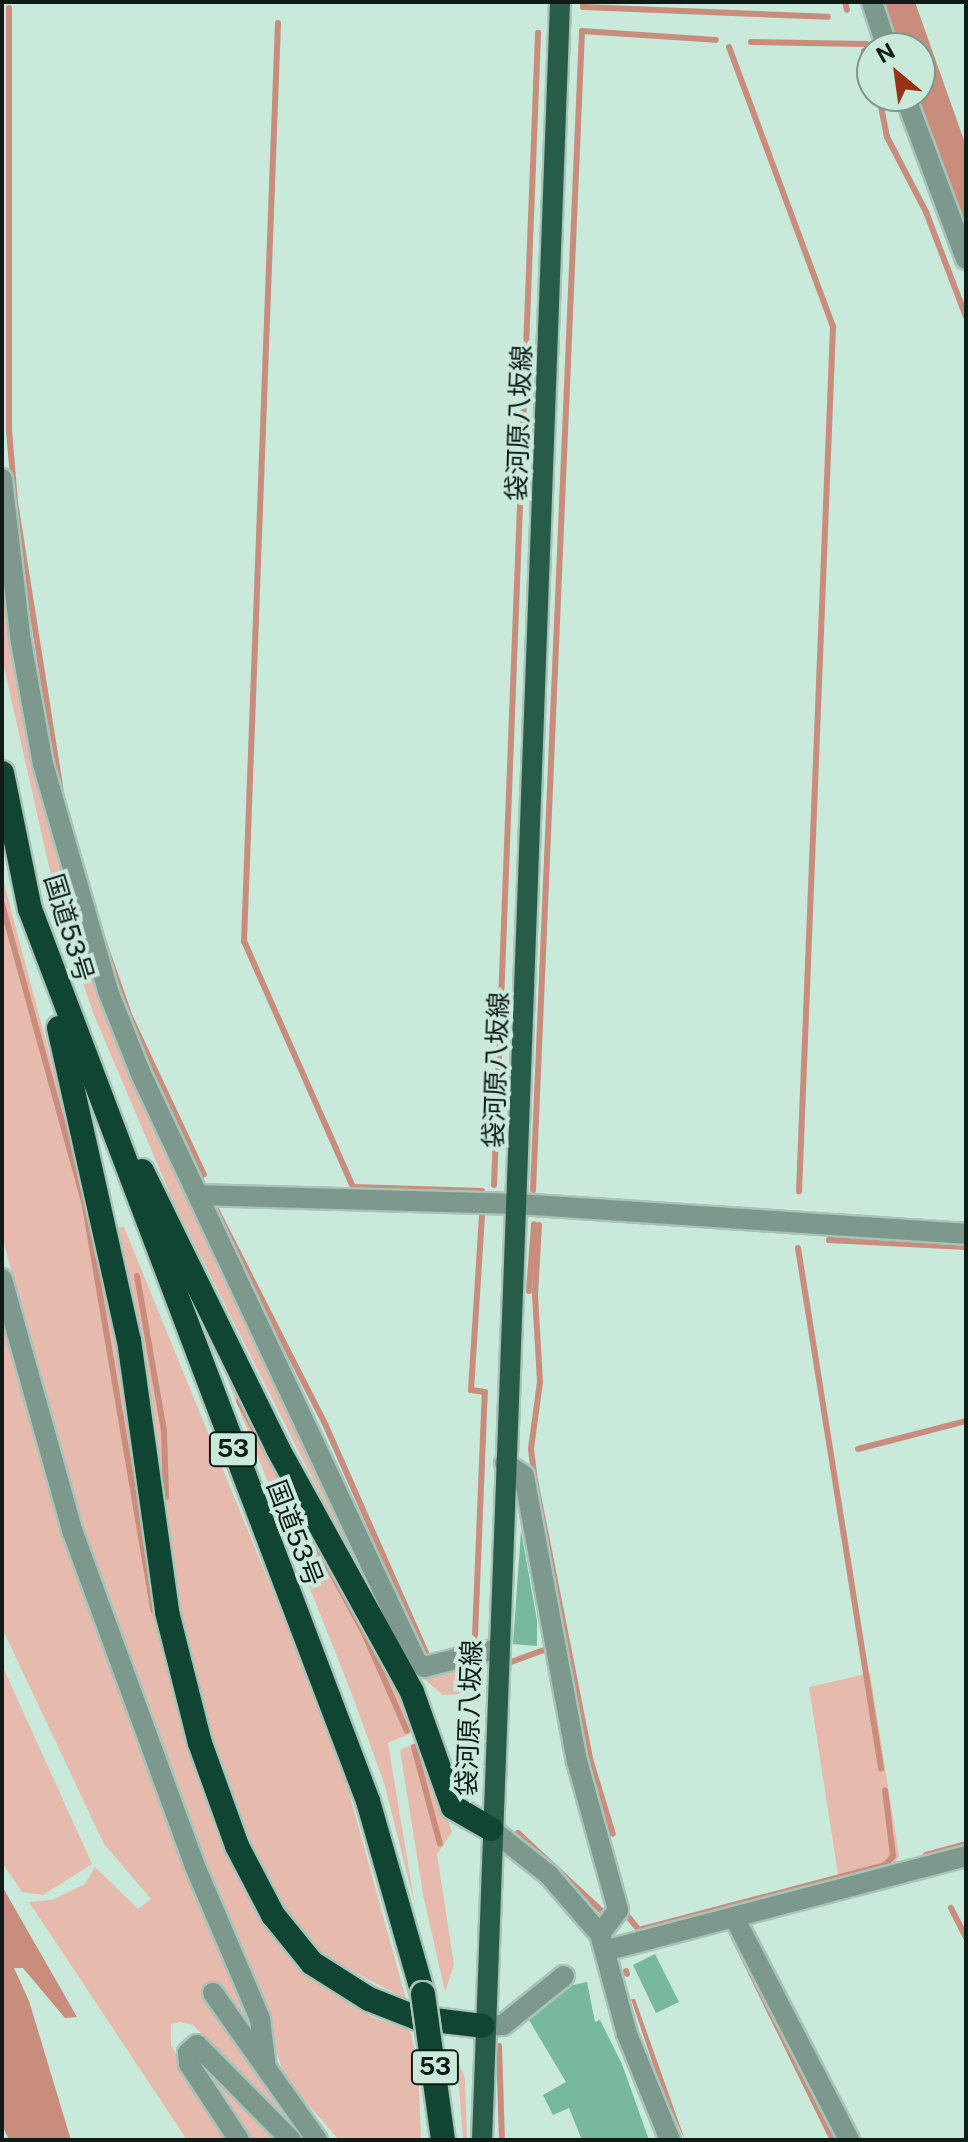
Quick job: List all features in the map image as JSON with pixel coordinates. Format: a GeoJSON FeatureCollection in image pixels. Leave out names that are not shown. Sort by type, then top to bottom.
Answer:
{"type":"FeatureCollection","features":[{"type":"Feature","properties":{"kind":"highway","name":"国道53号"},"geometry":{"type":"LineString","coordinates":[[2,773],[30,909],[72,1029],[368,1801],[423,1994],[443,2140]]}},
{"type":"Feature","properties":{"kind":"highway"},"geometry":{"type":"LineString","coordinates":[[30,909],[129,1340],[167,1612],[200,1743],[237,1846],[273,1915],[312,1963],[369,1999],[417,2018],[483,2026]]}},
{"type":"Feature","properties":{"kind":"highway"},"geometry":{"type":"LineString","coordinates":[[72,1029],[278,1449],[412,1692],[453,1807],[491,1829]]}},
{"type":"Feature","properties":{"kind":"main road","name":"袋河原八坂線"},"geometry":{"type":"LineString","coordinates":[[482,2140],[483,2026],[517,1204],[560,2]]}},
{"type":"Feature","properties":{"kind":"street"},"geometry":{"type":"LineString","coordinates":[[872,2],[882,32]]}},
{"type":"Feature","properties":{"kind":"street"},"geometry":{"type":"LineString","coordinates":[[911,112],[966,259]]}},
{"type":"Feature","properties":{"kind":"street"},"geometry":{"type":"LineString","coordinates":[[2,479],[24,658],[43,764],[74,883],[129,1045],[416,1661],[424,1667],[497,1649]]}},
{"type":"Feature","properties":{"kind":"street"},"geometry":{"type":"LineString","coordinates":[[198,1195],[517,1204],[966,1234]]}},
{"type":"Feature","properties":{"kind":"street"},"geometry":{"type":"LineString","coordinates":[[2,1279],[72,1530],[194,1864],[250,1991],[260,2019],[266,2068]]}},
{"type":"Feature","properties":{"kind":"street"},"geometry":{"type":"LineString","coordinates":[[505,1463],[524,1476],[577,1761],[618,1910],[604,1942]]}},
{"type":"Feature","properties":{"kind":"street"},"geometry":{"type":"LineString","coordinates":[[491,1829],[549,1875],[604,1942],[627,2034],[670,2140]]}},
{"type":"Feature","properties":{"kind":"street"},"geometry":{"type":"LineString","coordinates":[[604,1942],[734,1917],[966,1856]]}},
{"type":"Feature","properties":{"kind":"street"},"geometry":{"type":"LineString","coordinates":[[734,1917],[849,2140]]}},
{"type":"Feature","properties":{"kind":"street"},"geometry":{"type":"LineString","coordinates":[[483,2026],[503,2025],[564,1976]]}},
{"type":"Feature","properties":{"kind":"street"},"geometry":{"type":"LineString","coordinates":[[213,1993],[317,2140]]}},
{"type":"Feature","properties":{"kind":"street"},"geometry":{"type":"LineString","coordinates":[[239,2140],[189,2064],[188,2053],[197,2045],[291,2140]]}},
{"type":"Feature","properties":{"kind":"shaded area"},"geometry":{"type":"Polygon","coordinates":[[[883,2],[915,2],[926,32],[893,32],[883,2]]]}},
{"type":"Feature","properties":{"kind":"shaded area"},"geometry":{"type":"Polygon","coordinates":[[[936,61],[966,146],[966,228],[922,112],[936,112],[936,61]]]}},
{"type":"Feature","properties":{"kind":"shaded area"},"geometry":{"type":"Polygon","coordinates":[[[2,551],[33,756],[72,906],[106,1006],[322,1469],[364,1582],[173,1201],[94,1015],[61,920],[4,667],[2,551]]]}},
{"type":"Feature","properties":{"kind":"shaded area"},"geometry":{"type":"Polygon","coordinates":[[[2,876],[98,1236],[161,1634],[194,1761],[248,1898],[280,1947],[309,1976],[372,2017],[410,2030],[418,2063],[421,2140],[339,2140],[285,2078],[250,1971],[166,1770],[75,1506],[2,1236],[2,876]]]}},
{"type":"Feature","properties":{"kind":"shaded area"},"geometry":{"type":"Polygon","coordinates":[[[118,1227],[124,1227],[337,1749],[406,1999],[319,1954],[283,1909],[257,1862],[219,1769],[179,1613],[141,1335],[118,1227]]]}},
{"type":"Feature","properties":{"kind":"shaded area"},"geometry":{"type":"Polygon","coordinates":[[[2,1311],[89,1610],[173,1837],[252,2017],[256,2038],[216,1984],[203,1993],[300,2140],[193,2025],[180,2022],[171,2024],[171,2045],[229,2140],[187,2140],[29,1902],[52,1900],[85,1884],[95,1867],[138,1909],[151,1899],[104,1844],[2,1628],[2,1311]]]}},
{"type":"Feature","properties":{"kind":"shaded area"},"geometry":{"type":"Polygon","coordinates":[[[201,1313],[418,1730],[388,1743],[415,1906],[385,1786],[353,1697],[201,1313]]]}},
{"type":"Feature","properties":{"kind":"shaded area"},"geometry":{"type":"Polygon","coordinates":[[[2,1665],[92,1864],[43,1895],[22,1892],[2,1863],[2,1665]]]}},
{"type":"Feature","properties":{"kind":"shaded area"},"geometry":{"type":"Polygon","coordinates":[[[454,1669],[462,1692],[459,1694],[443,1695],[423,1678],[454,1669]]]}},
{"type":"Feature","properties":{"kind":"shaded area"},"geometry":{"type":"Polygon","coordinates":[[[870,1673],[899,1856],[894,1865],[839,1881],[809,1687],[870,1673]]]}},
{"type":"Feature","properties":{"kind":"shaded area"},"geometry":{"type":"Polygon","coordinates":[[[421,1740],[452,1832],[437,1854],[454,1965],[445,1992],[423,1894],[400,1750],[421,1740]]]}},
{"type":"Feature","properties":{"kind":"shaded area"},"geometry":{"type":"Polygon","coordinates":[[[2,1886],[77,2017],[65,2018],[23,1968],[14,1968],[29,2001],[71,2140],[9,2140],[2,2125],[2,1886]]]}},
{"type":"Feature","properties":{"kind":"shaded area"},"geometry":{"type":"Polygon","coordinates":[[[631,1999],[635,1999],[685,2140],[662,2091],[631,1999]]]}},
{"type":"Feature","properties":{"kind":"shaded area"},"geometry":{"type":"Polygon","coordinates":[[[457,2058],[465,2079],[467,2140],[463,2140],[457,2058]]]}},
{"type":"Feature","properties":{"kind":"shaded area"},"geometry":{"type":"Polygon","coordinates":[[[205,2063],[284,2140],[246,2140],[205,2074],[205,2063]]]}},
{"type":"Feature","properties":{"kind":"building"},"geometry":{"type":"Polygon","coordinates":[[[521,1531],[537,1620],[537,1646],[513,1644],[521,1531]]]}},
{"type":"Feature","properties":{"kind":"building"},"geometry":{"type":"Polygon","coordinates":[[[655,1954],[679,2002],[656,2013],[633,1965],[655,1954]]]}},
{"type":"Feature","properties":{"kind":"building"},"geometry":{"type":"Polygon","coordinates":[[[587,1982],[595,2022],[600,2020],[622,2064],[649,2140],[582,2140],[569,2108],[553,2115],[543,2095],[566,2082],[529,2020],[573,1985],[587,1982]]]}},
{"type":"Feature","properties":{"kind":"waterway"},"geometry":{"type":"LineString","coordinates":[[583,2],[583,7],[828,17]]}},
{"type":"Feature","properties":{"kind":"waterway"},"geometry":{"type":"LineString","coordinates":[[845,2],[847,10]]}},
{"type":"Feature","properties":{"kind":"waterway"},"geometry":{"type":"LineString","coordinates":[[9,8],[9,430],[15,502],[61,791]]}},
{"type":"Feature","properties":{"kind":"waterway"},"geometry":{"type":"LineString","coordinates":[[278,23],[244,941],[353,1187],[482,1191]]}},
{"type":"Feature","properties":{"kind":"waterway"},"geometry":{"type":"LineString","coordinates":[[533,1190],[582,31],[716,40]]}},
{"type":"Feature","properties":{"kind":"waterway"},"geometry":{"type":"LineString","coordinates":[[494,1185],[538,33]]}},
{"type":"Feature","properties":{"kind":"waterway"},"geometry":{"type":"LineString","coordinates":[[751,42],[856,44]]}},
{"type":"Feature","properties":{"kind":"waterway"},"geometry":{"type":"LineString","coordinates":[[729,47],[833,327],[799,1191]]}},
{"type":"Feature","properties":{"kind":"waterway"},"geometry":{"type":"LineString","coordinates":[[882,112],[887,137],[926,212],[966,317]]}},
{"type":"Feature","properties":{"kind":"waterway"},"geometry":{"type":"LineString","coordinates":[[2,904],[85,1206],[153,1610]]}},
{"type":"Feature","properties":{"kind":"waterway"},"geometry":{"type":"LineString","coordinates":[[103,940],[130,1017],[204,1175]]}},
{"type":"Feature","properties":{"kind":"waterway"},"geometry":{"type":"LineString","coordinates":[[216,1209],[326,1426],[426,1653]]}},
{"type":"Feature","properties":{"kind":"waterway"},"geometry":{"type":"LineString","coordinates":[[475,1636],[485,1392],[471,1390],[482,1214]]}},
{"type":"Feature","properties":{"kind":"waterway"},"geometry":{"type":"LineString","coordinates":[[529,1291],[534,1224]]}},
{"type":"Feature","properties":{"kind":"waterway"},"geometry":{"type":"LineString","coordinates":[[539,1225],[535,1295],[540,1382],[531,1449],[534,1475],[590,1759],[613,1834]]}},
{"type":"Feature","properties":{"kind":"waterway"},"geometry":{"type":"LineString","coordinates":[[829,1240],[966,1247]]}},
{"type":"Feature","properties":{"kind":"waterway"},"geometry":{"type":"LineString","coordinates":[[798,1248],[881,1768]]}},
{"type":"Feature","properties":{"kind":"waterway"},"geometry":{"type":"LineString","coordinates":[[137,1276],[164,1431],[166,1497]]}},
{"type":"Feature","properties":{"kind":"waterway"},"geometry":{"type":"LineString","coordinates":[[239,1401],[363,1631],[407,1731]]}},
{"type":"Feature","properties":{"kind":"waterway"},"geometry":{"type":"LineString","coordinates":[[858,1449],[966,1421]]}},
{"type":"Feature","properties":{"kind":"waterway"},"geometry":{"type":"LineString","coordinates":[[511,1662],[547,1649]]}},
{"type":"Feature","properties":{"kind":"waterway"},"geometry":{"type":"LineString","coordinates":[[414,1747],[440,1844]]}},
{"type":"Feature","properties":{"kind":"waterway"},"geometry":{"type":"LineString","coordinates":[[624,1912],[639,1930],[885,1865],[893,1856],[885,1790]]}},
{"type":"Feature","properties":{"kind":"waterway"},"geometry":{"type":"LineString","coordinates":[[518,1833],[605,1914]]}},
{"type":"Feature","properties":{"kind":"waterway"},"geometry":{"type":"LineString","coordinates":[[926,1855],[966,1844]]}},
{"type":"Feature","properties":{"kind":"waterway"},"geometry":{"type":"LineString","coordinates":[[951,1908],[966,1937]]}},
{"type":"Feature","properties":{"kind":"waterway"},"geometry":{"type":"LineString","coordinates":[[734,1938],[833,2140]]}},
{"type":"Feature","properties":{"kind":"waterway"},"geometry":{"type":"LineString","coordinates":[[499,2046],[502,2140]]}}]}
